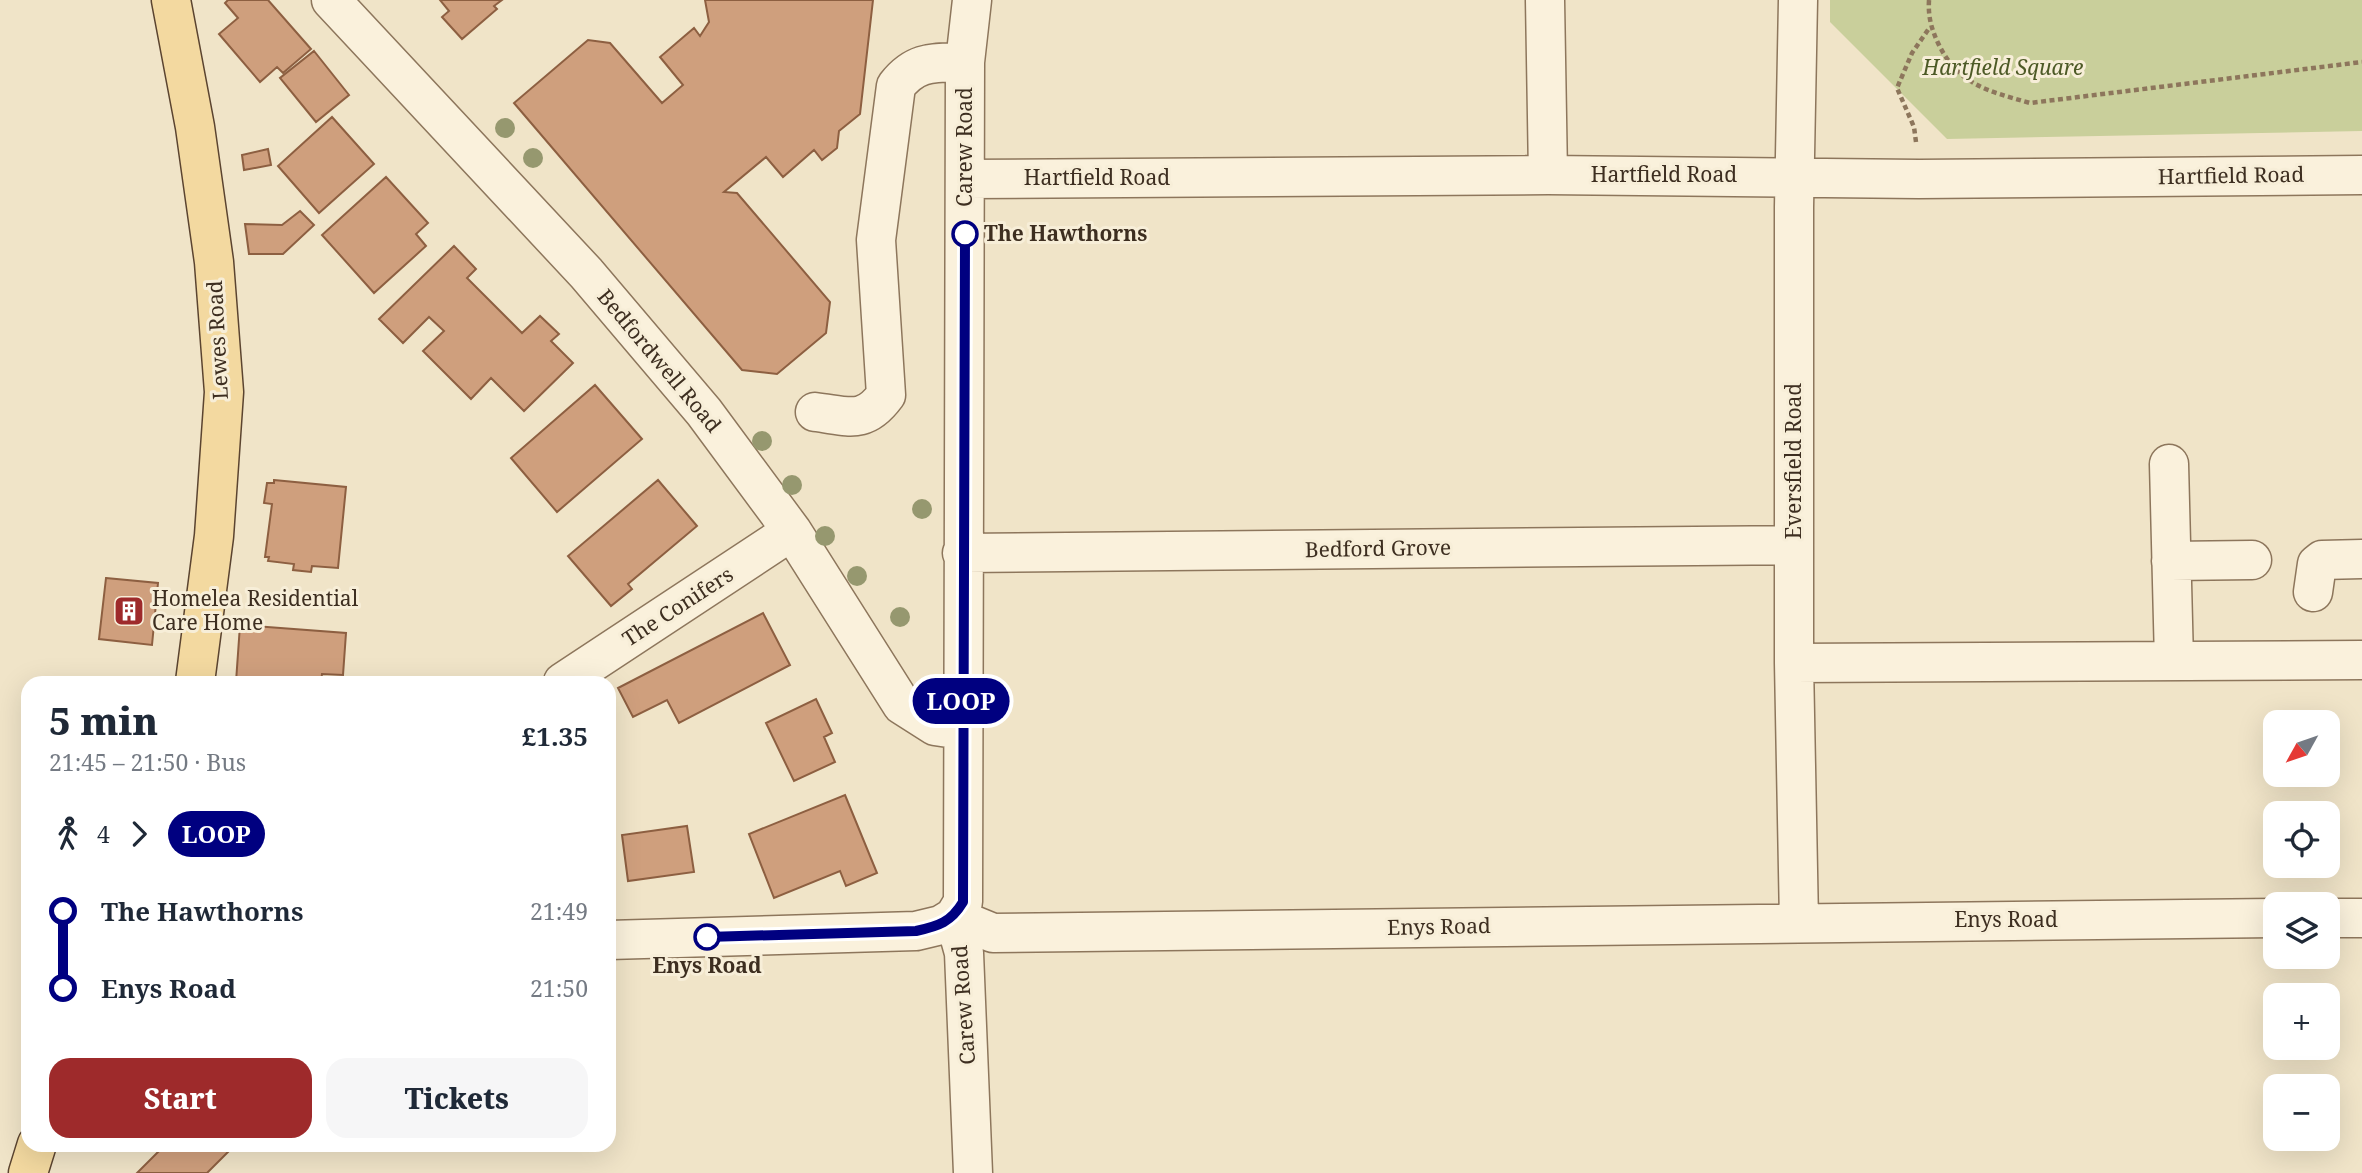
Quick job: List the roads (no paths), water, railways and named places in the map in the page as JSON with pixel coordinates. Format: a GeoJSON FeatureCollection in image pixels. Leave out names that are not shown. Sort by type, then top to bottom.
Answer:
{"type":"FeatureCollection","features":[{"type":"Feature","properties":{"kind":"main road","name":"Lewes Road"},"geometry":{"type":"LineString","coordinates":[[172,0],[195,127],[212,248],[224,393],[214,536],[196,676]]}},
{"type":"Feature","properties":{"kind":"main road"},"geometry":{"type":"LineString","coordinates":[[28,1173],[35,1152]]}},
{"type":"Feature","properties":{"kind":"street","name":"Bedfordwell Road"},"geometry":{"type":"LineString","coordinates":[[331,0],[586,274],[704,412],[793,531],[902,705],[935,726],[961,730]]}},
{"type":"Feature","properties":{"kind":"street","name":"Carew Road"},"geometry":{"type":"LineString","coordinates":[[972,0],[965,62],[961,730],[963,902],[954,917],[964,953],[973,1173]]}},
{"type":"Feature","properties":{"kind":"street"},"geometry":{"type":"LineString","coordinates":[[1545,0],[1548,174]]}},
{"type":"Feature","properties":{"kind":"street","name":"Eversfield Road"},"geometry":{"type":"LineString","coordinates":[[1798,0],[1794,663],[1799,922]]}},
{"type":"Feature","properties":{"kind":"street"},"geometry":{"type":"LineString","coordinates":[[816,412],[863,417],[875,410],[886,395],[876,240],[896,86],[907,71],[926,64],[965,62]]}},
{"type":"Feature","properties":{"kind":"street","name":"Hartfield Road"},"geometry":{"type":"LineString","coordinates":[[965,179],[1548,174],[1919,178],[2362,175]]}},
{"type":"Feature","properties":{"kind":"street"},"geometry":{"type":"LineString","coordinates":[[2169,464],[2174,661]]}},
{"type":"Feature","properties":{"kind":"street","name":"The Conifers"},"geometry":{"type":"LineString","coordinates":[[572,676],[793,531]]}},
{"type":"Feature","properties":{"kind":"street","name":"Bedford Grove"},"geometry":{"type":"LineString","coordinates":[[962,553],[1794,545]]}},
{"type":"Feature","properties":{"kind":"street"},"geometry":{"type":"LineString","coordinates":[[2313,592],[2317,564],[2322,560],[2362,559]]}},
{"type":"Feature","properties":{"kind":"street"},"geometry":{"type":"LineString","coordinates":[[2171,561],[2252,560]]}},
{"type":"Feature","properties":{"kind":"street"},"geometry":{"type":"LineString","coordinates":[[1794,663],[2362,660]]}},
{"type":"Feature","properties":{"kind":"street"},"geometry":{"type":"LineString","coordinates":[[616,940],[916,931],[941,925],[954,917]]}},
{"type":"Feature","properties":{"kind":"street","name":"Enys Road"},"geometry":{"type":"LineString","coordinates":[[954,917],[993,933],[2263,918]]}},
{"type":"Feature","properties":{"kind":"street"},"geometry":{"type":"LineString","coordinates":[[2340,918],[2362,918]]}},
{"type":"Feature","properties":{"kind":"place","name":"The Hawthorns"},"geometry":{"type":"Point","coordinates":[965,234]}},
{"type":"Feature","properties":{"kind":"place","name":"Homelea Residential Care Home"},"geometry":{"type":"Point","coordinates":[129,611]}},
{"type":"Feature","properties":{"kind":"place","name":"Enys Road"},"geometry":{"type":"Point","coordinates":[707,937]}},
{"type":"Feature","properties":{"kind":"park label","name":"Hartfield Square"},"geometry":{"type":"Point","coordinates":[2003,68]}}]}
